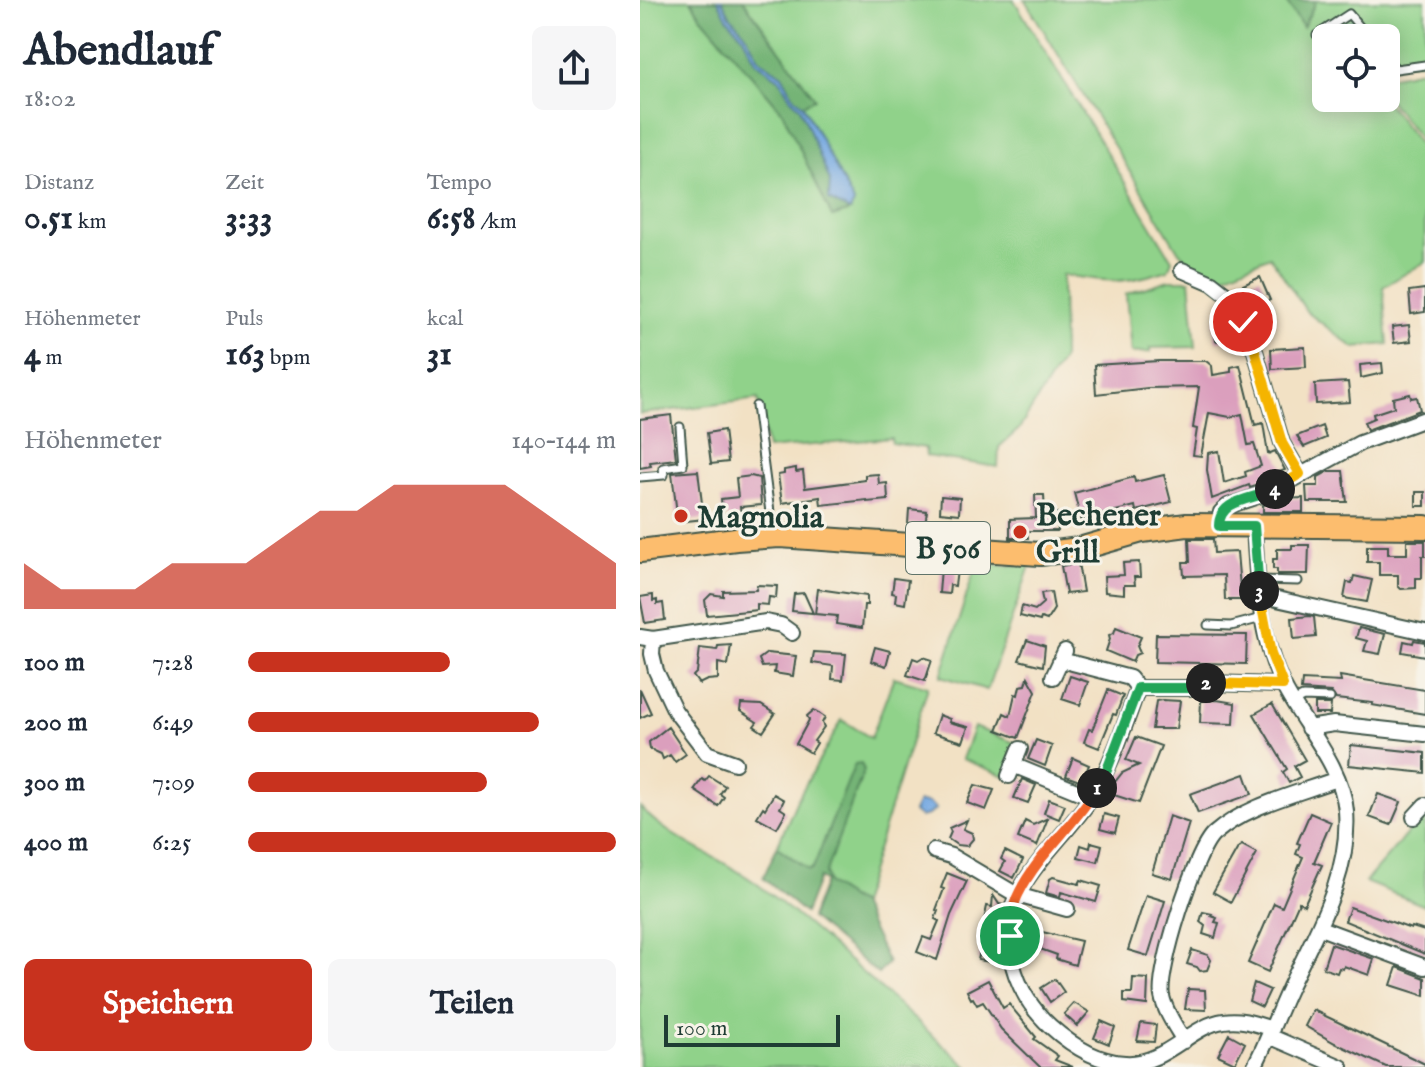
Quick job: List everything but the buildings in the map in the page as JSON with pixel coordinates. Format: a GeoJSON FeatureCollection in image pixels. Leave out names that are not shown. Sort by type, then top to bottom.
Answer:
{"type":"FeatureCollection","features":[{"type":"Feature","properties":{"kind":"main road","name":"B 506"},"geometry":{"type":"LineString","coordinates":[[640,551],[774,537],[974,555],[1055,553],[1165,527],[1425,527]]}},
{"type":"Feature","properties":{"kind":"street"},"geometry":{"type":"LineString","coordinates":[[1182,270],[1212,283],[1230,297],[1255,351],[1282,443],[1300,474]]}},
{"type":"Feature","properties":{"kind":"street"},"geometry":{"type":"LineString","coordinates":[[1219,526],[1221,512],[1228,506],[1270,492],[1360,443],[1425,419]]}},
{"type":"Feature","properties":{"kind":"street"},"geometry":{"type":"LineString","coordinates":[[1254,526],[1258,588],[1271,654],[1283,685],[1337,779],[1346,811],[1345,847],[1320,928],[1254,1067]]}},
{"type":"Feature","properties":{"kind":"street"},"geometry":{"type":"LineString","coordinates":[[1258,588],[1425,632]]}},
{"type":"Feature","properties":{"kind":"street"},"geometry":{"type":"LineString","coordinates":[[735,763],[707,753],[675,711],[656,671],[646,638],[766,622],[781,625],[792,633]]}},
{"type":"Feature","properties":{"kind":"street"},"geometry":{"type":"LineString","coordinates":[[1053,677],[1063,655],[1130,678],[1138,688]]}},
{"type":"Feature","properties":{"kind":"street"},"geometry":{"type":"LineString","coordinates":[[1138,688],[1189,688],[1207,683],[1283,685]]}},
{"type":"Feature","properties":{"kind":"street"},"geometry":{"type":"LineString","coordinates":[[1138,688],[1107,770],[1091,797],[1017,895],[1010,950],[1023,993],[1039,1016],[1059,1035],[1085,1052],[1125,1065],[1154,1058],[1221,1021],[1240,1020],[1341,1067]]}},
{"type":"Feature","properties":{"kind":"street"},"geometry":{"type":"LineString","coordinates":[[1308,728],[1334,724],[1425,734]]}},
{"type":"Feature","properties":{"kind":"street"},"geometry":{"type":"LineString","coordinates":[[1020,749],[1011,771],[1091,797]]}},
{"type":"Feature","properties":{"kind":"street"},"geometry":{"type":"LineString","coordinates":[[1184,1041],[1161,996],[1162,974],[1191,875],[1210,837],[1233,819],[1337,779]]}},
{"type":"Feature","properties":{"kind":"street"},"geometry":{"type":"LineString","coordinates":[[1414,817],[1425,805]]}},
{"type":"Feature","properties":{"kind":"street"},"geometry":{"type":"LineString","coordinates":[[934,851],[951,856],[1017,895],[1067,909]]}},
{"type":"Feature","properties":{"kind":"street"},"geometry":{"type":"LineString","coordinates":[[1320,928],[1425,967]]}},
{"type":"Feature","properties":{"kind":"lane"},"geometry":{"type":"LineString","coordinates":[[1334,24],[1349,14],[1357,24]]}},
{"type":"Feature","properties":{"kind":"lane"},"geometry":{"type":"LineString","coordinates":[[1400,68],[1425,65]]}},
{"type":"Feature","properties":{"kind":"lane"},"geometry":{"type":"LineString","coordinates":[[756,406],[774,537]]}},
{"type":"Feature","properties":{"kind":"lane"},"geometry":{"type":"LineString","coordinates":[[640,477],[664,475],[663,468],[683,465],[680,427]]}},
{"type":"Feature","properties":{"kind":"lane"},"geometry":{"type":"LineString","coordinates":[[1258,588],[1298,581]]}},
{"type":"Feature","properties":{"kind":"lane"},"geometry":{"type":"LineString","coordinates":[[1208,625],[1231,626],[1262,618]]}},
{"type":"Feature","properties":{"kind":"lane"},"geometry":{"type":"LineString","coordinates":[[1293,702],[1303,697],[1330,698]]}},
{"type":"Feature","properties":{"kind":"green space"},"geometry":{"type":"Polygon","coordinates":[[[640,0],[691,0],[700,15],[782,111],[833,217],[850,211],[854,203],[803,105],[814,97],[743,0],[1014,0],[1172,260],[1168,270],[1116,281],[1062,275],[1063,358],[1019,429],[999,447],[998,467],[926,456],[925,448],[892,443],[891,438],[767,449],[758,399],[640,414],[640,0]]]}},
{"type":"Feature","properties":{"kind":"green space"},"geometry":{"type":"Polygon","coordinates":[[[691,0],[718,0],[756,62],[779,78],[791,99],[800,107],[830,181],[829,200],[850,211],[832,217],[782,111],[700,15],[691,0]]]}},
{"type":"Feature","properties":{"kind":"green space"},"geometry":{"type":"Polygon","coordinates":[[[722,0],[743,0],[815,98],[803,105],[794,97],[782,75],[759,59],[722,0]]]}},
{"type":"Feature","properties":{"kind":"green space"},"geometry":{"type":"Polygon","coordinates":[[[1025,0],[1285,0],[1303,27],[1316,1],[1425,0],[1425,61],[1400,63],[1400,24],[1312,24],[1312,112],[1394,112],[1425,152],[1425,262],[1383,287],[1388,344],[1353,347],[1307,312],[1270,256],[1216,279],[1191,264],[1179,252],[1025,0]]]}},
{"type":"Feature","properties":{"kind":"green space"},"geometry":{"type":"Polygon","coordinates":[[[1285,0],[1316,1],[1303,27],[1285,0]]]}},
{"type":"Feature","properties":{"kind":"green space"},"geometry":{"type":"Polygon","coordinates":[[[1425,69],[1425,146],[1398,112],[1400,75],[1425,69]]]}},
{"type":"Feature","properties":{"kind":"green space"},"geometry":{"type":"Polygon","coordinates":[[[1169,280],[1190,280],[1196,347],[1150,348],[1150,352],[1131,353],[1126,294],[1169,280]]]}},
{"type":"Feature","properties":{"kind":"green space"},"geometry":{"type":"Polygon","coordinates":[[[977,562],[1006,566],[1031,563],[987,690],[941,676],[977,562]]]}},
{"type":"Feature","properties":{"kind":"green space"},"geometry":{"type":"Polygon","coordinates":[[[894,677],[928,687],[860,905],[828,884],[825,871],[864,770],[813,868],[809,870],[777,847],[797,800],[842,720],[871,738],[894,677]]]}},
{"type":"Feature","properties":{"kind":"green space"},"geometry":{"type":"Polygon","coordinates":[[[974,727],[1018,744],[1005,776],[962,759],[974,727]]]}},
{"type":"Feature","properties":{"kind":"green space"},"geometry":{"type":"Polygon","coordinates":[[[861,763],[864,770],[825,874],[828,884],[860,905],[888,963],[878,974],[811,918],[825,881],[819,878],[805,913],[763,878],[777,847],[809,870],[813,868],[855,764],[861,763]]]}},
{"type":"Feature","properties":{"kind":"green space"},"geometry":{"type":"Polygon","coordinates":[[[640,807],[667,830],[746,876],[788,908],[968,1067],[640,1067],[640,807]]]}},
{"type":"Feature","properties":{"kind":"green space"},"geometry":{"type":"Polygon","coordinates":[[[1425,816],[1425,906],[1365,882],[1425,816]]]}},
{"type":"Feature","properties":{"kind":"water"},"geometry":{"type":"Polygon","coordinates":[[[718,0],[722,0],[730,16],[745,33],[759,59],[782,75],[794,97],[803,105],[854,203],[850,211],[829,200],[830,181],[800,107],[791,99],[779,78],[756,62],[718,0]]]}},
{"type":"Feature","properties":{"kind":"water"},"geometry":{"type":"Polygon","coordinates":[[[918,802],[929,803],[936,809],[920,817],[913,812],[918,802]]]}},
{"type":"Feature","properties":{"kind":"place","name":"Magnolia"},"geometry":{"type":"Point","coordinates":[681,516]}},
{"type":"Feature","properties":{"kind":"place","name":"Bechener Grill"},"geometry":{"type":"Point","coordinates":[1020,532]}},
{"type":"Feature","properties":{"kind":"route"},"geometry":{"type":"LineString","coordinates":[[1010,936],[1017,895],[1081,812],[1107,770],[1138,688],[1189,688],[1207,683],[1283,685],[1262,618],[1254,526],[1219,526],[1221,512],[1228,506],[1270,492],[1300,474],[1282,443],[1255,351],[1243,322]]}}]}
